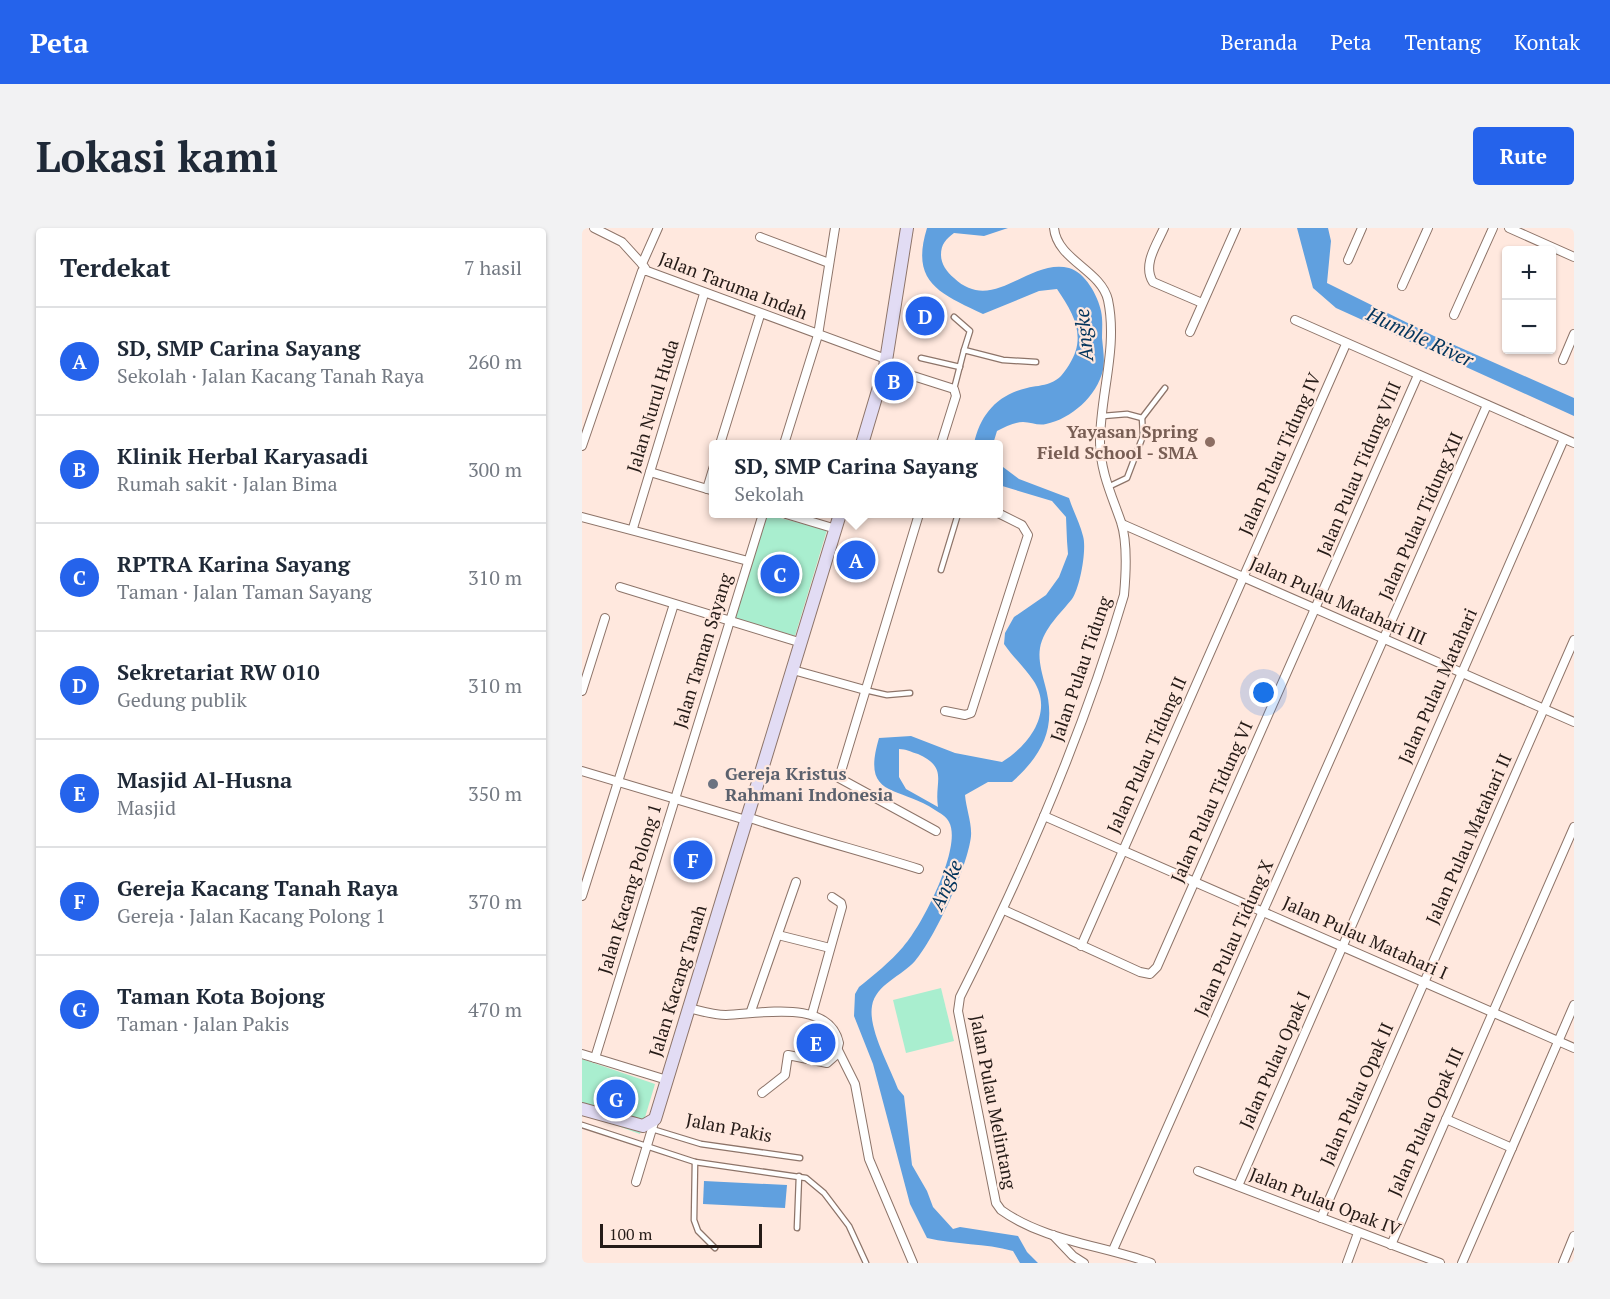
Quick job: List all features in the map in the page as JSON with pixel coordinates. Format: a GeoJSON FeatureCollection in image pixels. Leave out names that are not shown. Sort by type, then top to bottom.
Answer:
{"type":"FeatureCollection","features":[{"type":"Feature","properties":{"kind":"street"},"geometry":{"type":"LineString","coordinates":[[594,228],[622,242],[644,267]]}},
{"type":"Feature","properties":{"kind":"street"},"geometry":{"type":"LineString","coordinates":[[644,267],[657,228]]}},
{"type":"Feature","properties":{"kind":"street"},"geometry":{"type":"LineString","coordinates":[[785,440],[818,335],[835,228]]}},
{"type":"Feature","properties":{"kind":"street"},"geometry":{"type":"LineString","coordinates":[[863,440],[886,363],[907,228]]}},
{"type":"Feature","properties":{"kind":"street","name":"Jalan Pulau Tidung"},"geometry":{"type":"LineString","coordinates":[[1044,816],[1081,723],[1124,595],[1126,573],[1122,524],[1108,487],[1100,443],[1111,352],[1107,298],[1064,250],[1056,238],[1054,228]]}},
{"type":"Feature","properties":{"kind":"street"},"geometry":{"type":"LineString","coordinates":[[1164,228],[1149,264],[1149,275],[1153,282],[1202,303]]}},
{"type":"Feature","properties":{"kind":"street"},"geometry":{"type":"LineString","coordinates":[[1190,332],[1236,228]]}},
{"type":"Feature","properties":{"kind":"street"},"geometry":{"type":"LineString","coordinates":[[1348,260],[1362,228]]}},
{"type":"Feature","properties":{"kind":"street"},"geometry":{"type":"LineString","coordinates":[[1402,286],[1428,228]]}},
{"type":"Feature","properties":{"kind":"street"},"geometry":{"type":"LineString","coordinates":[[1454,315],[1493,228]]}},
{"type":"Feature","properties":{"kind":"street"},"geometry":{"type":"LineString","coordinates":[[1509,228],[1545,246]]}},
{"type":"Feature","properties":{"kind":"street"},"geometry":{"type":"LineString","coordinates":[[760,237],[829,263]]}},
{"type":"Feature","properties":{"kind":"street"},"geometry":{"type":"LineString","coordinates":[[1556,251],[1574,257]]}},
{"type":"Feature","properties":{"kind":"street","name":"Jalan Taruma Indah"},"geometry":{"type":"LineString","coordinates":[[582,446],[638,275],[644,267],[704,294],[818,335],[954,390]]}},
{"type":"Feature","properties":{"kind":"street","name":"Jalan Nurul Huda"},"geometry":{"type":"LineString","coordinates":[[633,528],[704,294]]}},
{"type":"Feature","properties":{"kind":"street"},"geometry":{"type":"LineString","coordinates":[[721,440],[760,315]]}},
{"type":"Feature","properties":{"kind":"street"},"geometry":{"type":"LineString","coordinates":[[1295,320],[1574,443]]}},
{"type":"Feature","properties":{"kind":"street"},"geometry":{"type":"LineString","coordinates":[[1563,360],[1574,334]]}},
{"type":"Feature","properties":{"kind":"street","name":"Jalan Pulau Tidung IV"},"geometry":{"type":"LineString","coordinates":[[1244,578],[1346,344]]}},
{"type":"Feature","properties":{"kind":"street","name":"Jalan Pulau Tidung VIII"},"geometry":{"type":"LineString","coordinates":[[1316,609],[1418,375]]}},
{"type":"Feature","properties":{"kind":"street"},"geometry":{"type":"LineString","coordinates":[[942,440],[956,396],[954,390]]}},
{"type":"Feature","properties":{"kind":"street","name":"Jalan Pulau Tidung XII"},"geometry":{"type":"LineString","coordinates":[[1385,639],[1487,405]]}},
{"type":"Feature","properties":{"kind":"street","name":"Jalan Pulau Matahari"},"geometry":{"type":"LineString","coordinates":[[1343,947],[1564,439]]}},
{"type":"Feature","properties":{"kind":"street"},"geometry":{"type":"LineString","coordinates":[[650,472],[709,490]]}},
{"type":"Feature","properties":{"kind":"street"},"geometry":{"type":"LineString","coordinates":[[945,711],[965,715],[971,713],[1028,535],[1022,525],[1003,515]]}},
{"type":"Feature","properties":{"kind":"street"},"geometry":{"type":"LineString","coordinates":[[582,516],[748,561]]}},
{"type":"Feature","properties":{"kind":"street","name":"Jalan Taman Sayang"},"geometry":{"type":"LineString","coordinates":[[675,799],[761,518]]}},
{"type":"Feature","properties":{"kind":"street"},"geometry":{"type":"LineString","coordinates":[[802,518],[836,529]]}},
{"type":"Feature","properties":{"kind":"street","name":"Jalan Kacang Tanah"},"geometry":{"type":"LineString","coordinates":[[654,1124],[839,518]]}},
{"type":"Feature","properties":{"kind":"street"},"geometry":{"type":"LineString","coordinates":[[917,518],[838,778],[936,831]]}},
{"type":"Feature","properties":{"kind":"street","name":"Jalan Pulau Matahari III"},"geometry":{"type":"LineString","coordinates":[[1122,524],[1574,722]]}},
{"type":"Feature","properties":{"kind":"street","name":"Jalan Pulau Tidung II"},"geometry":{"type":"LineString","coordinates":[[1081,946],[1244,578]]}},
{"type":"Feature","properties":{"kind":"street"},"geometry":{"type":"LineString","coordinates":[[620,587],[802,643]]}},
{"type":"Feature","properties":{"kind":"street"},"geometry":{"type":"LineString","coordinates":[[582,896],[674,604]]}},
{"type":"Feature","properties":{"kind":"street","name":"Jalan Pulau Tidung VI"},"geometry":{"type":"LineString","coordinates":[[1081,946],[1150,974],[1157,967],[1316,609]]}},
{"type":"Feature","properties":{"kind":"street"},"geometry":{"type":"LineString","coordinates":[[582,691],[605,618]]}},
{"type":"Feature","properties":{"kind":"street","name":"Jalan Pulau Tidung X"},"geometry":{"type":"LineString","coordinates":[[1113,1250],[1385,639]]}},
{"type":"Feature","properties":{"kind":"street","name":"Jalan Pulau Matahari II"},"geometry":{"type":"LineString","coordinates":[[1424,982],[1574,640]]}},
{"type":"Feature","properties":{"kind":"street"},"geometry":{"type":"LineString","coordinates":[[793,670],[865,690]]}},
{"type":"Feature","properties":{"kind":"street"},"geometry":{"type":"LineString","coordinates":[[582,771],[919,869]]}},
{"type":"Feature","properties":{"kind":"street","name":"Jalan Kacang Polong 1"},"geometry":{"type":"LineString","coordinates":[[595,1058],[675,799]]}},
{"type":"Feature","properties":{"kind":"street","name":"Jalan Pulau Matahari I"},"geometry":{"type":"LineString","coordinates":[[1044,816],[1574,1048]]}},
{"type":"Feature","properties":{"kind":"street","name":"Jalan Pulau Melintang"},"geometry":{"type":"LineString","coordinates":[[1044,816],[1004,910],[960,997],[958,1011],[996,1203],[1008,1215],[1053,1235]]}},
{"type":"Feature","properties":{"kind":"street","name":"Jalan Pulau Opak III"},"geometry":{"type":"LineString","coordinates":[[1391,1245],[1574,827]]}},
{"type":"Feature","properties":{"kind":"street"},"geometry":{"type":"LineString","coordinates":[[751,1011],[796,882]]}},
{"type":"Feature","properties":{"kind":"street"},"geometry":{"type":"LineString","coordinates":[[812,1014],[842,904],[832,897]]}},
{"type":"Feature","properties":{"kind":"street"},"geometry":{"type":"LineString","coordinates":[[1004,910],[1081,946]]}},
{"type":"Feature","properties":{"kind":"street"},"geometry":{"type":"LineString","coordinates":[[778,935],[830,948]]}},
{"type":"Feature","properties":{"kind":"street","name":"Jalan Pulau Opak I"},"geometry":{"type":"LineString","coordinates":[[1238,1186],[1343,947]]}},
{"type":"Feature","properties":{"kind":"street","name":"Jalan Pulau Opak II"},"geometry":{"type":"LineString","coordinates":[[1321,1218],[1424,982]]}},
{"type":"Feature","properties":{"kind":"street"},"geometry":{"type":"LineString","coordinates":[[1462,1263],[1574,1005]]}},
{"type":"Feature","properties":{"kind":"street"},"geometry":{"type":"LineString","coordinates":[[689,1008],[723,1015],[751,1011],[812,1014],[829,1025],[838,1039],[838,1050],[855,1084],[869,1159],[913,1263]]}},
{"type":"Feature","properties":{"kind":"street"},"geometry":{"type":"LineString","coordinates":[[762,1093],[785,1075],[788,1055],[827,1063],[838,1050]]}},
{"type":"Feature","properties":{"kind":"street"},"geometry":{"type":"LineString","coordinates":[[582,1054],[667,1080]]}},
{"type":"Feature","properties":{"kind":"street","name":"Jalan Pakis"},"geometry":{"type":"LineString","coordinates":[[582,1109],[643,1126],[654,1124]]}},
{"type":"Feature","properties":{"kind":"street"},"geometry":{"type":"LineString","coordinates":[[1446,1119],[1512,1148]]}},
{"type":"Feature","properties":{"kind":"street"},"geometry":{"type":"LineString","coordinates":[[636,1182],[654,1124]]}},
{"type":"Feature","properties":{"kind":"street","name":"Jalan Pulau Opak IV"},"geometry":{"type":"LineString","coordinates":[[1198,1171],[1440,1263]]}},
{"type":"Feature","properties":{"kind":"street"},"geometry":{"type":"LineString","coordinates":[[1347,1263],[1358,1233]]}},
{"type":"Feature","properties":{"kind":"street"},"geometry":{"type":"LineString","coordinates":[[1053,1235],[1113,1250],[1151,1263]]}},
{"type":"Feature","properties":{"kind":"street"},"geometry":{"type":"LineString","coordinates":[[1053,1235],[1073,1257],[1084,1263]]}},
{"type":"Feature","properties":{"kind":"street"},"geometry":{"type":"LineString","coordinates":[[1563,1263],[1574,1236]]}},
{"type":"Feature","properties":{"kind":"street"},"geometry":{"type":"LineString","coordinates":[[1073,1257],[1073,1248],[1079,1242]]}},
{"type":"Feature","properties":{"kind":"lane"},"geometry":{"type":"LineString","coordinates":[[954,317],[970,331],[954,390]]}},
{"type":"Feature","properties":{"kind":"lane"},"geometry":{"type":"LineString","coordinates":[[964,350],[1003,360],[1036,362]]}},
{"type":"Feature","properties":{"kind":"lane"},"geometry":{"type":"LineString","coordinates":[[921,358],[960,367]]}},
{"type":"Feature","properties":{"kind":"lane"},"geometry":{"type":"LineString","coordinates":[[1108,487],[1127,478],[1143,436],[1142,418],[1165,388]]}},
{"type":"Feature","properties":{"kind":"lane"},"geometry":{"type":"LineString","coordinates":[[1103,416],[1127,414],[1142,418]]}},
{"type":"Feature","properties":{"kind":"lane"},"geometry":{"type":"LineString","coordinates":[[941,570],[957,518]]}},
{"type":"Feature","properties":{"kind":"lane"},"geometry":{"type":"LineString","coordinates":[[865,690],[887,695],[910,693]]}},
{"type":"Feature","properties":{"kind":"lane","name":"Jalan Pakis"},"geometry":{"type":"LineString","coordinates":[[654,1124],[701,1144],[800,1158]]}},
{"type":"Feature","properties":{"kind":"lane"},"geometry":{"type":"LineString","coordinates":[[582,1125],[696,1162],[799,1176],[815,1184],[824,1193],[849,1226],[866,1263]]}},
{"type":"Feature","properties":{"kind":"lane"},"geometry":{"type":"LineString","coordinates":[[696,1162],[694,1220],[698,1231],[715,1248]]}},
{"type":"Feature","properties":{"kind":"lane"},"geometry":{"type":"LineString","coordinates":[[797,1228],[799,1176]]}},
{"type":"Feature","properties":{"kind":"green space"},"geometry":{"type":"Polygon","coordinates":[[[764,518],[780,518],[827,530],[795,636],[734,618],[764,518]]]}},
{"type":"Feature","properties":{"kind":"green space"},"geometry":{"type":"Polygon","coordinates":[[[941,988],[954,1041],[906,1053],[893,1000],[941,988]]]}},
{"type":"Feature","properties":{"kind":"green space"},"geometry":{"type":"Polygon","coordinates":[[[582,1059],[655,1084],[640,1134],[582,1113],[582,1059]]]}},
{"type":"Feature","properties":{"kind":"water","name":"Angke"},"geometry":{"type":"Polygon","coordinates":[[[927,228],[1008,228],[984,236],[954,233],[944,242],[941,258],[951,276],[968,288],[983,291],[1054,267],[1069,268],[1080,274],[1094,292],[1101,311],[1104,363],[1100,380],[1082,405],[1065,417],[1046,424],[1016,423],[997,431],[994,440],[975,440],[985,415],[999,401],[1016,391],[1050,383],[1063,374],[1077,345],[1076,326],[1069,307],[1057,289],[1039,291],[983,314],[942,292],[932,284],[923,262],[927,228]]]}},
{"type":"Feature","properties":{"kind":"water","name":"Humble River"},"geometry":{"type":"Polygon","coordinates":[[[1297,228],[1328,228],[1331,241],[1327,283],[1434,336],[1574,398],[1574,416],[1336,308],[1313,288],[1297,228]]]}},
{"type":"Feature","properties":{"kind":"water","name":"Angke"},"geometry":{"type":"Polygon","coordinates":[[[1003,467],[1019,479],[1069,498],[1084,542],[1080,578],[1075,594],[1049,628],[1040,648],[1049,714],[1045,739],[1032,761],[1012,782],[988,782],[965,795],[971,836],[957,883],[941,919],[923,950],[910,966],[884,986],[874,998],[872,1006],[873,1026],[898,1089],[904,1096],[912,1165],[933,1207],[953,1229],[960,1227],[1018,1236],[1027,1252],[1038,1263],[1020,1263],[1013,1251],[1002,1248],[927,1238],[910,1204],[873,1064],[854,1016],[855,994],[859,987],[903,947],[920,923],[945,868],[952,834],[949,822],[943,815],[921,802],[886,788],[879,781],[875,771],[875,758],[879,738],[911,736],[955,753],[1002,762],[1021,747],[1029,737],[1040,716],[1039,692],[1033,680],[1004,644],[1005,633],[1014,617],[1046,595],[1059,577],[1068,554],[1066,517],[1052,501],[1003,486],[1003,467]],[[899,749],[899,777],[906,789],[938,807],[937,770],[928,759],[899,749]]]}},
{"type":"Feature","properties":{"kind":"water"},"geometry":{"type":"Polygon","coordinates":[[[704,1181],[787,1185],[785,1208],[703,1204],[704,1181]]]}},
{"type":"Feature","properties":{"kind":"place","name":"Sekretariat RW 010"},"geometry":{"type":"Point","coordinates":[925,316]}},
{"type":"Feature","properties":{"kind":"place","name":"Klinik Herbal Karyasadi"},"geometry":{"type":"Point","coordinates":[894,381]}},
{"type":"Feature","properties":{"kind":"place","name":"Yayasan Spring Field School - SMA"},"geometry":{"type":"Point","coordinates":[1210,442]}},
{"type":"Feature","properties":{"kind":"place","name":"SD, SMP Carina Sayang"},"geometry":{"type":"Point","coordinates":[856,560]}},
{"type":"Feature","properties":{"kind":"place","name":"RPTRA Karina Sayang"},"geometry":{"type":"Point","coordinates":[780,574]}},
{"type":"Feature","properties":{"kind":"place","name":"Gereja Kristus Rahmani Indonesia"},"geometry":{"type":"Point","coordinates":[713,784]}},
{"type":"Feature","properties":{"kind":"place","name":"Gereja Kacang Tanah Raya"},"geometry":{"type":"Point","coordinates":[693,860]}},
{"type":"Feature","properties":{"kind":"place","name":"Masjid Al-Husna"},"geometry":{"type":"Point","coordinates":[816,1043]}},
{"type":"Feature","properties":{"kind":"place","name":"Taman Kota Bojong"},"geometry":{"type":"Point","coordinates":[616,1099]}}]}
